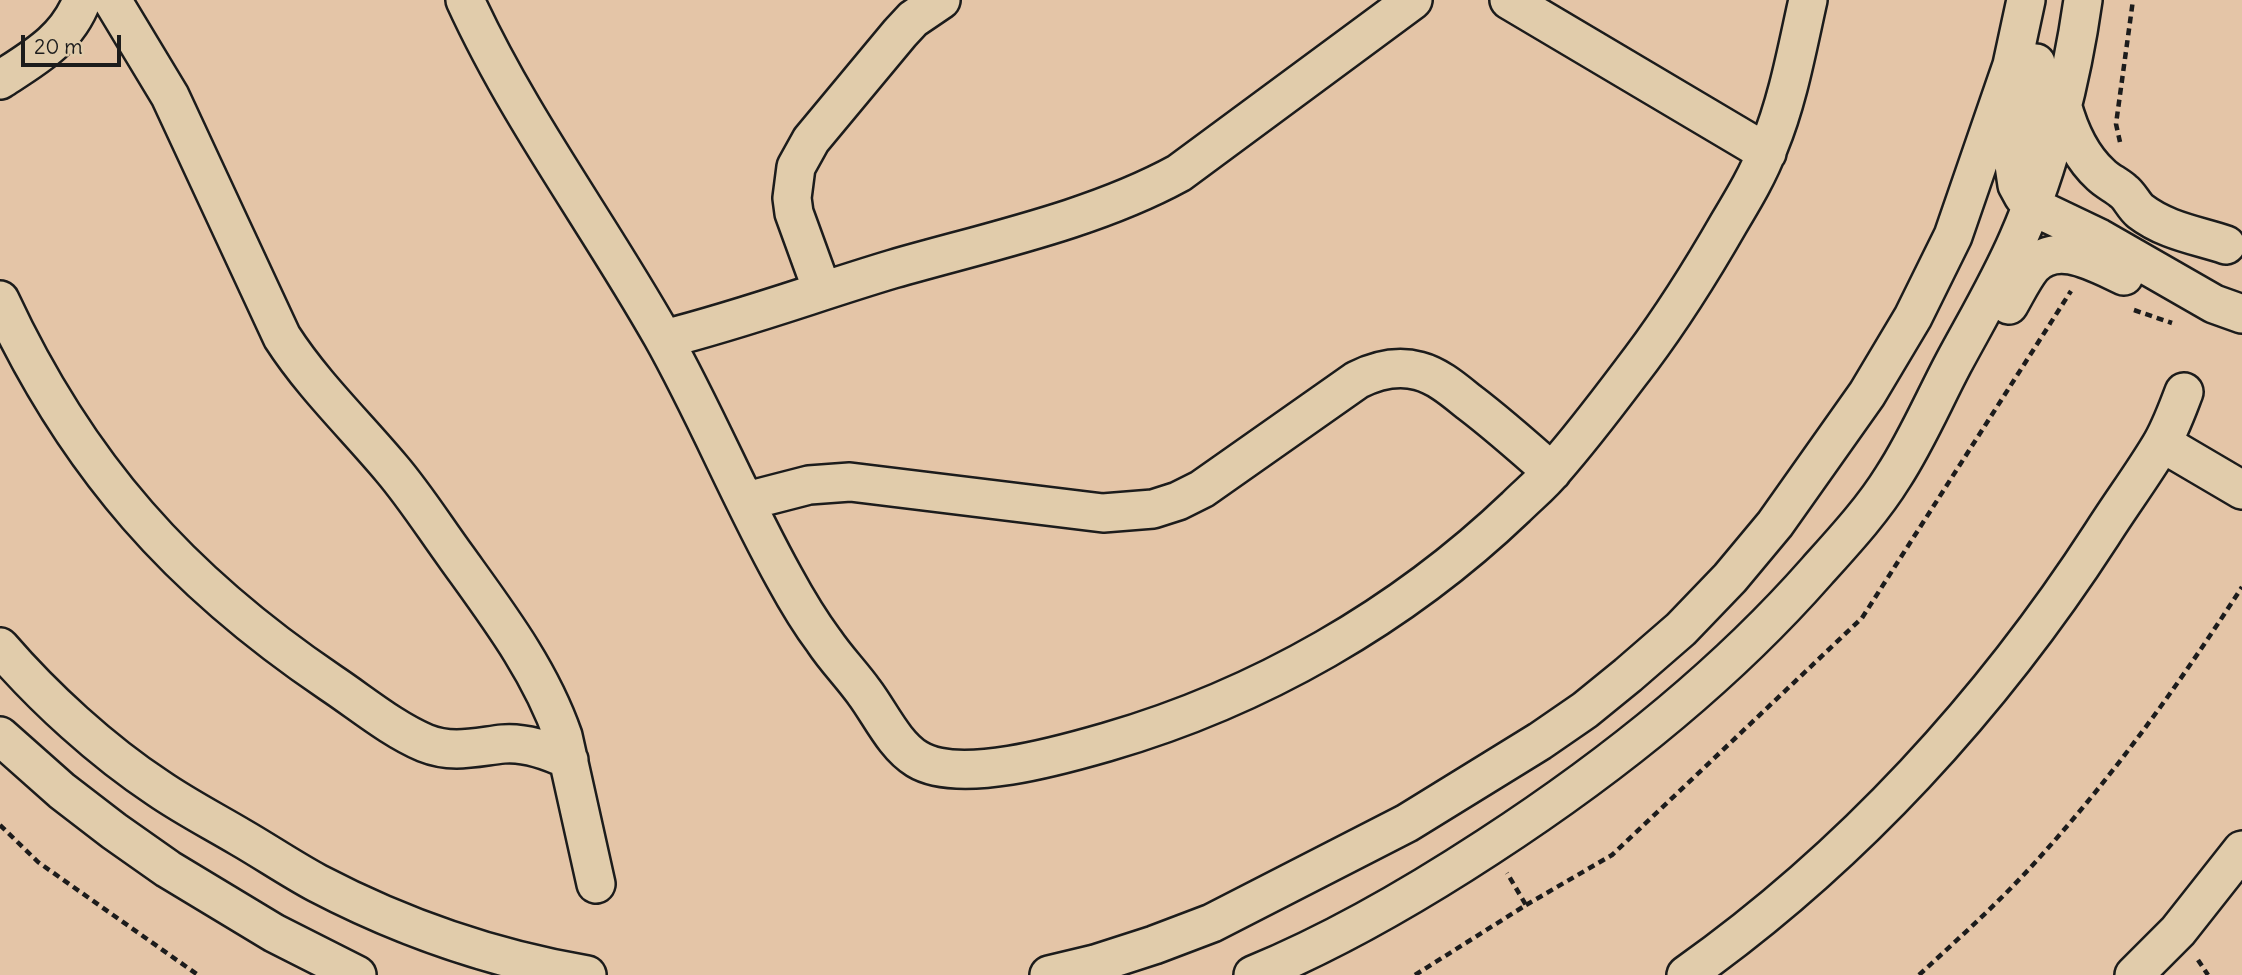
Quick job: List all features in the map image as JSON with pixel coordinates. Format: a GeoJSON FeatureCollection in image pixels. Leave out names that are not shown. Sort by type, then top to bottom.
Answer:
{"type":"FeatureCollection","features":[{"type":"Feature","properties":{"kind":"street"},"geometry":{"type":"LineString","coordinates":[[0,80],[59,39],[82,0]]}},
{"type":"Feature","properties":{"kind":"street"},"geometry":{"type":"LineString","coordinates":[[112,0],[170,96],[282,337],[307,373],[413,496],[510,631],[544,690],[555,713],[569,761],[596,884]]}},
{"type":"Feature","properties":{"kind":"street"},"geometry":{"type":"LineString","coordinates":[[465,0],[531,123],[664,339],[782,574],[825,643],[859,716],[889,761],[910,780],[936,789],[984,782],[1015,765],[1073,751],[1176,719],[1242,691],[1350,634],[1465,555],[1552,471],[1665,327],[1710,257],[1767,153],[1780,120],[1808,0]]}},
{"type":"Feature","properties":{"kind":"street"},"geometry":{"type":"LineString","coordinates":[[822,290],[794,213],[792,198],[796,167],[811,140],[900,33],[914,19],[941,0]]}},
{"type":"Feature","properties":{"kind":"street"},"geometry":{"type":"LineString","coordinates":[[664,339],[822,290],[1093,212],[1152,189],[1179,173],[1413,0]]}},
{"type":"Feature","properties":{"kind":"street"},"geometry":{"type":"LineString","coordinates":[[1509,0],[1767,153]]}},
{"type":"Feature","properties":{"kind":"street"},"geometry":{"type":"LineString","coordinates":[[1049,975],[1142,949],[1212,923],[1406,823],[1563,726],[1681,629],[1730,578],[1775,524],[1867,394],[1913,317],[1953,236],[2012,65],[2026,0]]}},
{"type":"Feature","properties":{"kind":"street"},"geometry":{"type":"LineString","coordinates":[[2042,0],[2045,22],[2013,158],[2017,185],[2032,206],[2099,238],[2228,309]]}},
{"type":"Feature","properties":{"kind":"street"},"geometry":{"type":"LineString","coordinates":[[1252,975],[1304,954],[1378,916],[1450,873],[1595,774],[1739,653],[1845,540],[1893,478],[1990,298],[2032,206],[2075,55],[2083,0]]}},
{"type":"Feature","properties":{"kind":"street"},"geometry":{"type":"LineString","coordinates":[[2062,104],[2067,124],[2087,160],[2101,176],[2126,193],[2132,191],[2150,196],[2185,215],[2234,251]]}},
{"type":"Feature","properties":{"kind":"street"},"geometry":{"type":"LineString","coordinates":[[1955,359],[1976,348],[1993,332],[2029,270],[2037,262],[2058,254],[2087,259],[2174,298],[2228,309]]}},
{"type":"Feature","properties":{"kind":"street"},"geometry":{"type":"LineString","coordinates":[[0,300],[43,385],[101,472],[142,523],[207,588],[288,654],[409,735],[427,743],[446,748],[485,748],[505,744],[538,748],[569,761]]}},
{"type":"Feature","properties":{"kind":"street"},"geometry":{"type":"LineString","coordinates":[[747,501],[809,485],[850,482],[1102,513],[1153,509],[1202,489],[1357,380],[1372,373],[1396,369],[1421,371],[1436,378],[1507,431],[1552,471]]}},
{"type":"Feature","properties":{"kind":"street"},"geometry":{"type":"LineString","coordinates":[[1705,969],[1850,839],[1911,778],[1970,713],[2024,646],[2075,575],[2162,443],[2184,393]]}},
{"type":"Feature","properties":{"kind":"street"},"geometry":{"type":"LineString","coordinates":[[2162,443],[2242,490]]}},
{"type":"Feature","properties":{"kind":"street"},"geometry":{"type":"LineString","coordinates":[[0,647],[55,704],[157,788],[317,883],[377,912],[440,937],[505,957],[587,975]]}},
{"type":"Feature","properties":{"kind":"street"},"geometry":{"type":"LineString","coordinates":[[505,744],[527,719],[544,690]]}},
{"type":"Feature","properties":{"kind":"street"},"geometry":{"type":"LineString","coordinates":[[0,736],[62,791],[169,869],[274,933],[357,975]]}},
{"type":"Feature","properties":{"kind":"street"},"geometry":{"type":"LineString","coordinates":[[2134,975],[2178,931],[2242,850]]}},
{"type":"Feature","properties":{"kind":"path"},"geometry":{"type":"LineString","coordinates":[[2121,147],[2116,124],[2133,0]]}},
{"type":"Feature","properties":{"kind":"path"},"geometry":{"type":"LineString","coordinates":[[2131,309],[2180,326]]}},
{"type":"Feature","properties":{"kind":"path"},"geometry":{"type":"LineString","coordinates":[[1919,975],[1968,931],[2029,868],[2088,800],[2175,687],[2242,587]]}},
{"type":"Feature","properties":{"kind":"path"},"geometry":{"type":"LineString","coordinates":[[0,825],[38,862],[198,975]]}},
{"type":"Feature","properties":{"kind":"path"},"geometry":{"type":"LineString","coordinates":[[1415,975],[1526,905],[1490,846]]}}]}
